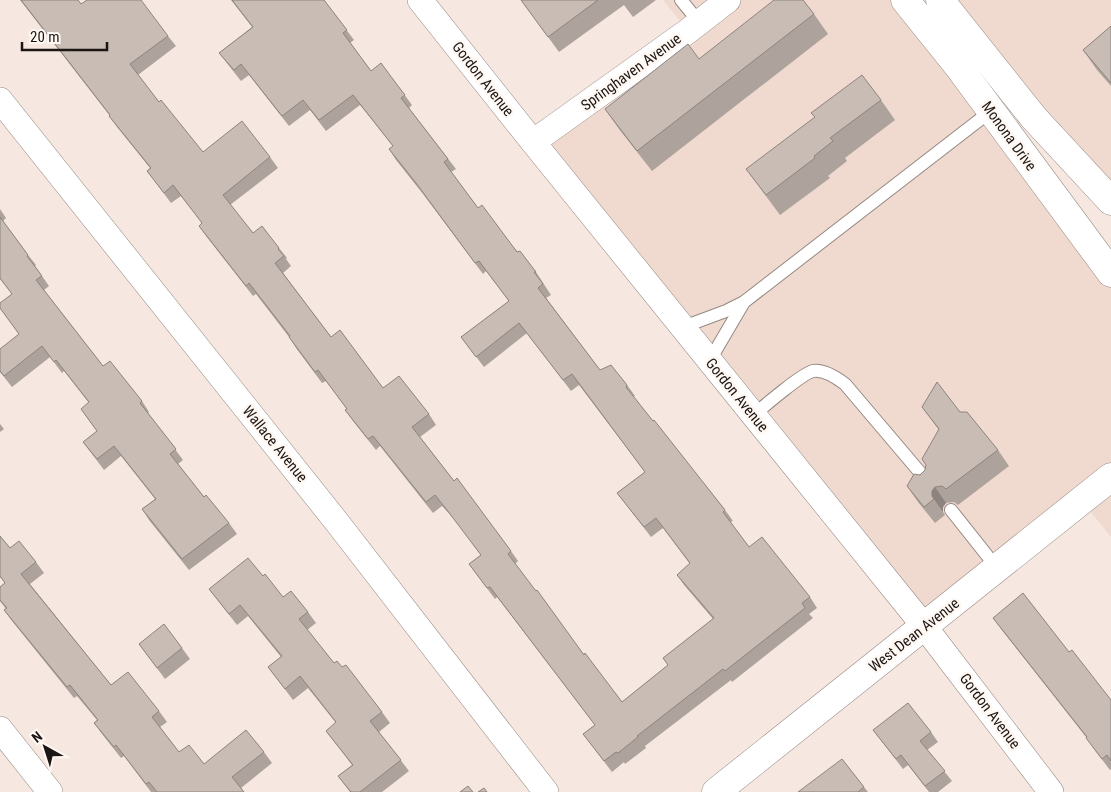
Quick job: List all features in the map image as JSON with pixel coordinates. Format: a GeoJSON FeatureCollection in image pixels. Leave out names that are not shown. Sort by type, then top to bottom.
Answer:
{"type":"FeatureCollection","features":[{"type":"Feature","properties":{"kind":"street","name":"Gordon Avenue"},"geometry":{"type":"LineString","coordinates":[[420,0],[924,626],[1051,792]]}},
{"type":"Feature","properties":{"kind":"street","name":"Springhaven Avenue"},"geometry":{"type":"LineString","coordinates":[[533,142],[728,0]]}},
{"type":"Feature","properties":{"kind":"street","name":"Monona Drive"},"geometry":{"type":"LineString","coordinates":[[905,0],[958,66],[1111,273]]}},
{"type":"Feature","properties":{"kind":"street","name":"Monona Drive"},"geometry":{"type":"LineString","coordinates":[[940,0],[1034,118],[1111,201]]}},
{"type":"Feature","properties":{"kind":"street","name":"Wallace Avenue"},"geometry":{"type":"LineString","coordinates":[[0,100],[330,514],[546,792]]}},
{"type":"Feature","properties":{"kind":"street","name":"West Dean Avenue"},"geometry":{"type":"LineString","coordinates":[[716,792],[1111,476]]}},
{"type":"Feature","properties":{"kind":"street"},"geometry":{"type":"LineString","coordinates":[[0,729],[50,792]]}},
{"type":"Feature","properties":{"kind":"lane"},"geometry":{"type":"LineString","coordinates":[[681,0],[699,22]]}},
{"type":"Feature","properties":{"kind":"lane"},"geometry":{"type":"LineString","coordinates":[[683,327],[726,311],[744,302],[991,112]]}},
{"type":"Feature","properties":{"kind":"lane"},"geometry":{"type":"LineString","coordinates":[[710,360],[744,302]]}},
{"type":"Feature","properties":{"kind":"lane"},"geometry":{"type":"LineString","coordinates":[[754,415],[812,371],[824,373],[845,384],[929,483]]}},
{"type":"Feature","properties":{"kind":"lane"},"geometry":{"type":"LineString","coordinates":[[951,510],[997,568]]}},
{"type":"Feature","properties":{"kind":"shaded area"},"geometry":{"type":"Polygon","coordinates":[[[663,0],[905,0],[1111,273],[1111,537],[1081,500],[924,626],[533,142],[688,31],[663,0]]]}},
{"type":"Feature","properties":{"kind":"shaded area"},"geometry":{"type":"Polygon","coordinates":[[[940,0],[1111,0],[1111,201],[940,0]]]}},
{"type":"Feature","properties":{"kind":"building"},"geometry":{"type":"Polygon","coordinates":[[[21,0],[78,0],[81,4],[87,0],[141,0],[168,36],[130,64],[159,102],[161,100],[203,152],[242,121],[270,157],[223,195],[253,233],[262,226],[279,248],[284,256],[275,263],[331,337],[340,330],[383,388],[399,376],[429,414],[412,427],[454,481],[457,478],[511,551],[508,554],[622,702],[668,665],[663,658],[714,618],[677,575],[690,563],[656,518],[644,527],[617,493],[645,472],[572,374],[563,380],[519,323],[476,357],[461,337],[509,301],[479,261],[475,263],[389,149],[393,146],[353,95],[319,120],[303,100],[282,116],[241,64],[234,70],[219,53],[253,27],[232,0],[324,0],[347,30],[343,33],[371,71],[381,63],[405,95],[401,98],[448,159],[444,162],[478,208],[482,205],[517,252],[520,251],[536,272],[534,272],[543,284],[538,288],[600,370],[611,365],[627,385],[626,387],[725,510],[723,512],[749,547],[762,537],[810,597],[802,603],[805,608],[725,671],[723,669],[618,753],[616,752],[604,761],[583,734],[595,725],[490,587],[487,588],[469,564],[481,555],[447,510],[435,495],[426,502],[373,436],[368,439],[345,410],[347,409],[318,370],[315,372],[249,283],[246,286],[199,226],[202,223],[173,185],[164,193],[147,171],[151,168],[21,0]]]}},
{"type":"Feature","properties":{"kind":"building"},"geometry":{"type":"Polygon","coordinates":[[[521,0],[598,0],[548,37],[521,0]]]}},
{"type":"Feature","properties":{"kind":"building"},"geometry":{"type":"Polygon","coordinates":[[[774,0],[803,0],[814,14],[637,151],[605,109],[688,44],[699,59],[774,0]]]}},
{"type":"Feature","properties":{"kind":"building"},"geometry":{"type":"Polygon","coordinates":[[[1111,26],[1111,83],[1083,50],[1111,26]]]}},
{"type":"Feature","properties":{"kind":"building"},"geometry":{"type":"Polygon","coordinates":[[[862,75],[881,100],[830,138],[833,141],[814,156],[815,158],[766,195],[746,169],[815,117],[811,113],[862,75]]]}},
{"type":"Feature","properties":{"kind":"building"},"geometry":{"type":"Polygon","coordinates":[[[0,217],[42,276],[36,280],[103,366],[110,361],[142,401],[140,403],[176,449],[170,454],[204,497],[206,495],[229,523],[182,559],[142,509],[156,499],[114,446],[97,459],[83,442],[97,431],[81,409],[89,402],[56,360],[54,362],[42,346],[4,376],[0,371],[0,349],[19,334],[0,308],[0,303],[12,294],[0,278],[0,217]]]}},
{"type":"Feature","properties":{"kind":"building"},"geometry":{"type":"Polygon","coordinates":[[[937,382],[960,412],[967,412],[998,450],[946,489],[942,486],[935,487],[932,491],[934,499],[924,507],[907,486],[914,474],[920,475],[925,470],[926,465],[922,459],[939,429],[922,407],[937,382]]]}},
{"type":"Feature","properties":{"kind":"building"},"geometry":{"type":"Polygon","coordinates":[[[0,536],[10,548],[19,541],[36,562],[21,574],[111,685],[128,672],[159,711],[152,717],[179,752],[189,745],[204,764],[246,730],[264,752],[232,777],[244,792],[157,792],[149,782],[146,784],[116,745],[114,747],[94,723],[98,720],[70,685],[67,687],[4,610],[7,608],[0,600],[0,587],[5,583],[0,576],[0,536]]]}},
{"type":"Feature","properties":{"kind":"building"},"geometry":{"type":"Polygon","coordinates":[[[248,558],[263,576],[265,574],[283,597],[291,591],[308,612],[299,619],[334,663],[337,661],[342,667],[346,665],[382,712],[370,721],[401,760],[360,792],[351,792],[338,776],[353,765],[326,731],[336,722],[300,676],[285,689],[268,667],[282,656],[240,605],[229,614],[209,589],[248,558]]]}},
{"type":"Feature","properties":{"kind":"building"},"geometry":{"type":"Polygon","coordinates":[[[1023,593],[1069,652],[1072,650],[1111,700],[1111,761],[1107,755],[1102,759],[1087,737],[993,618],[1023,593]]]}},
{"type":"Feature","properties":{"kind":"building"},"geometry":{"type":"Polygon","coordinates":[[[164,624],[182,648],[157,668],[139,644],[164,624]]]}},
{"type":"Feature","properties":{"kind":"building"},"geometry":{"type":"Polygon","coordinates":[[[908,703],[931,732],[920,741],[945,771],[925,786],[901,755],[896,759],[873,730],[908,703]]]}},
{"type":"Feature","properties":{"kind":"building"},"geometry":{"type":"Polygon","coordinates":[[[842,759],[864,787],[858,792],[798,792],[842,759]]]}},
{"type":"Feature","properties":{"kind":"building"},"geometry":{"type":"Polygon","coordinates":[[[468,786],[473,792],[460,792],[468,786]]]}},
{"type":"Feature","properties":{"kind":"building"},"geometry":{"type":"Polygon","coordinates":[[[484,788],[487,792],[478,792],[484,788]]]}}]}
